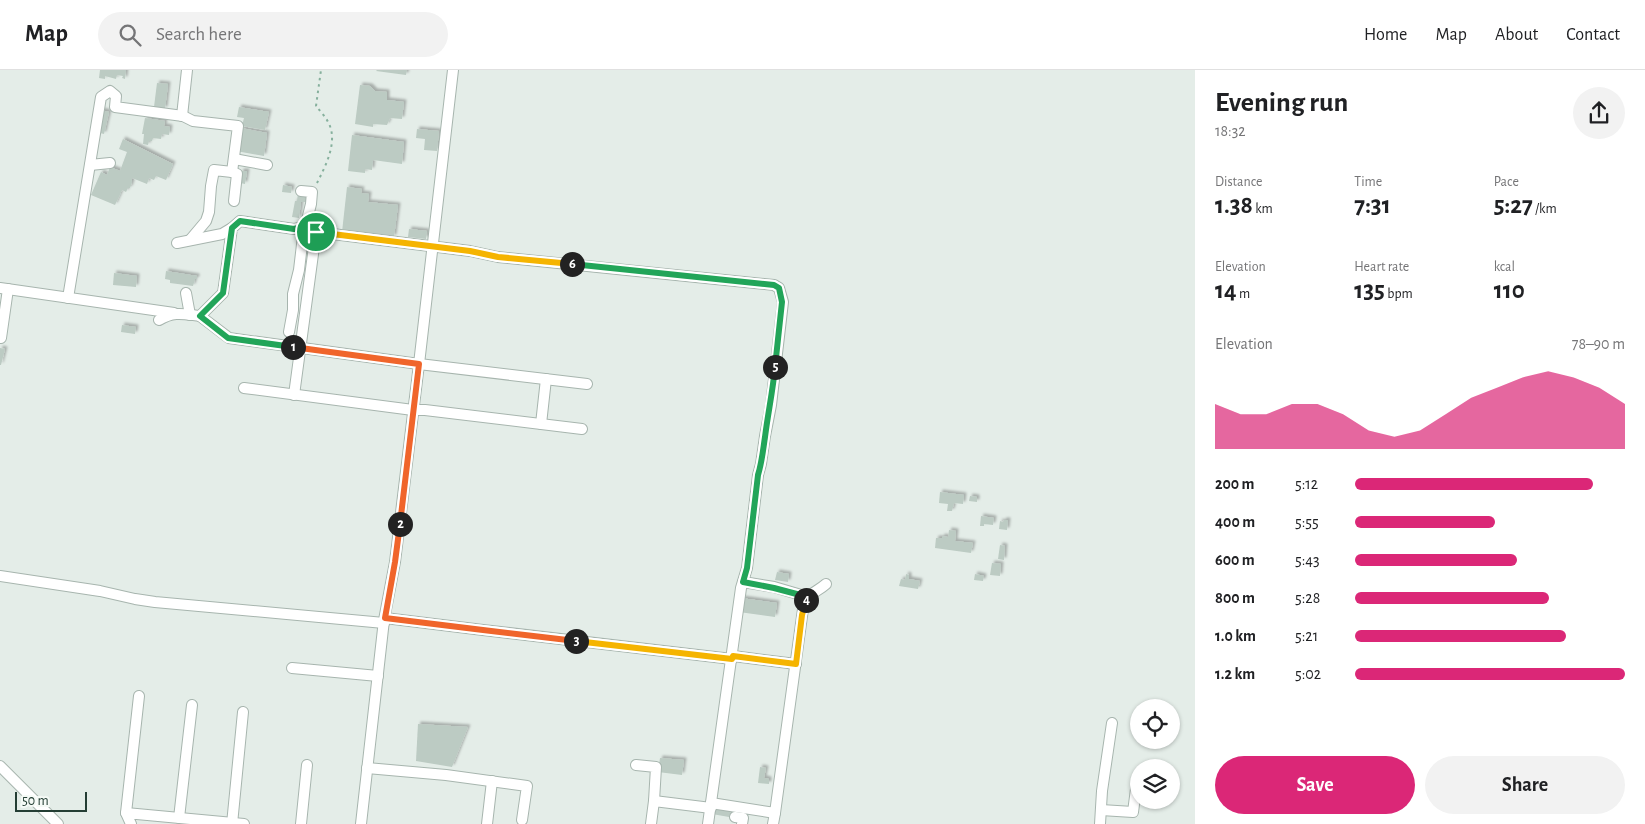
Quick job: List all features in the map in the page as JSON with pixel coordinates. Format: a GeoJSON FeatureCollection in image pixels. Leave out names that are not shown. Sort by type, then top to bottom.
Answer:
{"type":"FeatureCollection","features":[{"type":"Feature","properties":{"kind":"street"},"geometry":{"type":"LineString","coordinates":[[182,116],[187,70]]}},
{"type":"Feature","properties":{"kind":"street"},"geometry":{"type":"LineString","coordinates":[[361,824],[384,620],[395,562],[419,364],[452,70]]}},
{"type":"Feature","properties":{"kind":"street"},"geometry":{"type":"LineString","coordinates":[[68,298],[100,97],[110,91],[116,96],[115,107],[182,116],[193,121],[238,126],[232,172]]}},
{"type":"Feature","properties":{"kind":"street"},"geometry":{"type":"LineString","coordinates":[[234,159],[266,165]]}},
{"type":"Feature","properties":{"kind":"street"},"geometry":{"type":"LineString","coordinates":[[90,164],[110,163]]}},
{"type":"Feature","properties":{"kind":"street"},"geometry":{"type":"LineString","coordinates":[[190,240],[206,221],[209,212],[210,186],[214,170],[237,174],[234,201]]}},
{"type":"Feature","properties":{"kind":"street"},"geometry":{"type":"LineString","coordinates":[[289,332],[293,310],[293,294],[299,270],[303,236],[311,204],[312,192],[301,191]]}},
{"type":"Feature","properties":{"kind":"street"},"geometry":{"type":"LineString","coordinates":[[177,243],[222,234],[240,221],[294,229],[306,226],[316,232],[529,260],[641,270],[774,285],[779,288],[782,302],[771,405],[762,464],[758,475],[747,568],[743,582],[708,824]]}},
{"type":"Feature","properties":{"kind":"street"},"geometry":{"type":"LineString","coordinates":[[195,315],[223,293],[232,228]]}},
{"type":"Feature","properties":{"kind":"street"},"geometry":{"type":"LineString","coordinates":[[294,395],[316,232]]}},
{"type":"Feature","properties":{"kind":"street"},"geometry":{"type":"LineString","coordinates":[[1,338],[4,288],[195,315],[228,338],[419,364],[587,384]]}},
{"type":"Feature","properties":{"kind":"street"},"geometry":{"type":"LineString","coordinates":[[186,293],[195,315]]}},
{"type":"Feature","properties":{"kind":"street"},"geometry":{"type":"LineString","coordinates":[[159,320],[168,314],[175,313]]}},
{"type":"Feature","properties":{"kind":"street"},"geometry":{"type":"LineString","coordinates":[[541,424],[546,379]]}},
{"type":"Feature","properties":{"kind":"street"},"geometry":{"type":"LineString","coordinates":[[244,388],[413,410],[582,428]]}},
{"type":"Feature","properties":{"kind":"street"},"geometry":{"type":"LineString","coordinates":[[0,576],[100,591],[155,602],[384,620],[796,664]]}},
{"type":"Feature","properties":{"kind":"street"},"geometry":{"type":"LineString","coordinates":[[743,582],[808,597]]}},
{"type":"Feature","properties":{"kind":"street"},"geometry":{"type":"LineString","coordinates":[[774,824],[803,609],[811,593],[826,584]]}},
{"type":"Feature","properties":{"kind":"street"},"geometry":{"type":"LineString","coordinates":[[292,668],[378,676]]}},
{"type":"Feature","properties":{"kind":"street"},"geometry":{"type":"LineString","coordinates":[[132,824],[126,813],[139,696]]}},
{"type":"Feature","properties":{"kind":"street"},"geometry":{"type":"LineString","coordinates":[[179,818],[192,705]]}},
{"type":"Feature","properties":{"kind":"street"},"geometry":{"type":"LineString","coordinates":[[232,823],[243,712]]}},
{"type":"Feature","properties":{"kind":"street"},"geometry":{"type":"LineString","coordinates":[[1100,824],[1103,782],[1112,723]]}},
{"type":"Feature","properties":{"kind":"street"},"geometry":{"type":"LineString","coordinates":[[301,824],[306,765]]}},
{"type":"Feature","properties":{"kind":"street"},"geometry":{"type":"LineString","coordinates":[[636,765],[656,767],[651,824]]}},
{"type":"Feature","properties":{"kind":"street"},"geometry":{"type":"LineString","coordinates":[[0,766],[58,824]]}},
{"type":"Feature","properties":{"kind":"street"},"geometry":{"type":"LineString","coordinates":[[367,768],[446,775],[526,786],[522,820]]}},
{"type":"Feature","properties":{"kind":"street"},"geometry":{"type":"LineString","coordinates":[[486,824],[492,781]]}},
{"type":"Feature","properties":{"kind":"street"},"geometry":{"type":"LineString","coordinates":[[654,801],[775,813]]}},
{"type":"Feature","properties":{"kind":"street"},"geometry":{"type":"LineString","coordinates":[[1101,810],[1133,812],[1133,809]]}},
{"type":"Feature","properties":{"kind":"street"},"geometry":{"type":"LineString","coordinates":[[126,813],[244,824]]}},
{"type":"Feature","properties":{"kind":"path"},"geometry":{"type":"LineString","coordinates":[[312,192],[330,156],[331,144],[329,123],[316,106],[321,70]]}},
{"type":"Feature","properties":{"kind":"building"},"geometry":{"type":"Polygon","coordinates":[[[100,70],[126,70],[125,79],[122,78],[123,76],[117,75],[116,79],[105,76],[105,79],[99,78],[100,70]]]}},
{"type":"Feature","properties":{"kind":"building"},"geometry":{"type":"Polygon","coordinates":[[[377,70],[407,70],[406,75],[377,70]]]}},
{"type":"Feature","properties":{"kind":"building"},"geometry":{"type":"Polygon","coordinates":[[[157,83],[168,84],[165,109],[154,107],[157,83]]]}},
{"type":"Feature","properties":{"kind":"building"},"geometry":{"type":"Polygon","coordinates":[[[360,85],[370,86],[375,91],[387,92],[387,100],[404,102],[402,119],[390,118],[387,125],[373,124],[373,127],[355,124],[360,85]]]}},
{"type":"Feature","properties":{"kind":"building"},"geometry":{"type":"Polygon","coordinates":[[[239,107],[269,112],[265,130],[242,126],[244,118],[237,117],[239,107]]]}},
{"type":"Feature","properties":{"kind":"building"},"geometry":{"type":"Polygon","coordinates":[[[101,110],[109,112],[104,134],[96,132],[101,110]]]}},
{"type":"Feature","properties":{"kind":"building"},"geometry":{"type":"Polygon","coordinates":[[[145,118],[165,121],[164,126],[170,127],[169,135],[162,134],[161,139],[153,138],[152,141],[149,141],[148,145],[143,144],[144,134],[142,134],[145,118]]]}},
{"type":"Feature","properties":{"kind":"building"},"geometry":{"type":"Polygon","coordinates":[[[241,128],[267,133],[264,156],[236,151],[241,128]]]}},
{"type":"Feature","properties":{"kind":"building"},"geometry":{"type":"Polygon","coordinates":[[[417,129],[439,131],[437,151],[424,150],[425,139],[416,138],[417,129]]]}},
{"type":"Feature","properties":{"kind":"building"},"geometry":{"type":"Polygon","coordinates":[[[352,135],[404,142],[402,164],[373,160],[372,170],[365,169],[365,173],[348,171],[352,135]]]}},
{"type":"Feature","properties":{"kind":"building"},"geometry":{"type":"Polygon","coordinates":[[[123,139],[173,164],[166,180],[156,176],[154,180],[149,178],[147,184],[132,178],[130,188],[126,192],[122,190],[115,205],[91,195],[101,172],[107,175],[110,167],[120,171],[127,152],[119,149],[123,139]]]}},
{"type":"Feature","properties":{"kind":"building"},"geometry":{"type":"Polygon","coordinates":[[[241,171],[247,171],[245,184],[240,183],[241,171]]]}},
{"type":"Feature","properties":{"kind":"building"},"geometry":{"type":"Polygon","coordinates":[[[283,185],[292,187],[291,193],[282,192],[283,185]]]}},
{"type":"Feature","properties":{"kind":"building"},"geometry":{"type":"Polygon","coordinates":[[[347,187],[362,189],[361,193],[369,194],[368,202],[398,205],[394,237],[342,232],[347,187]]]}},
{"type":"Feature","properties":{"kind":"building"},"geometry":{"type":"Polygon","coordinates":[[[298,193],[308,195],[307,202],[301,202],[299,218],[292,217],[298,193]]]}},
{"type":"Feature","properties":{"kind":"building"},"geometry":{"type":"Polygon","coordinates":[[[409,229],[427,231],[426,239],[408,237],[409,229]]]}},
{"type":"Feature","properties":{"kind":"building"},"geometry":{"type":"Polygon","coordinates":[[[166,271],[197,276],[197,279],[195,279],[193,286],[170,283],[170,280],[165,279],[166,271]]]}},
{"type":"Feature","properties":{"kind":"building"},"geometry":{"type":"Polygon","coordinates":[[[114,273],[137,276],[136,287],[113,285],[114,273]]]}},
{"type":"Feature","properties":{"kind":"building"},"geometry":{"type":"Polygon","coordinates":[[[122,325],[136,327],[135,334],[121,332],[122,325]]]}},
{"type":"Feature","properties":{"kind":"building"},"geometry":{"type":"Polygon","coordinates":[[[0,348],[5,349],[1,365],[0,365],[0,348]]]}},
{"type":"Feature","properties":{"kind":"building"},"geometry":{"type":"Polygon","coordinates":[[[940,492],[964,495],[963,504],[954,503],[952,511],[947,511],[948,504],[939,503],[940,492]]]}},
{"type":"Feature","properties":{"kind":"building"},"geometry":{"type":"Polygon","coordinates":[[[970,496],[977,497],[977,502],[969,501],[970,496]]]}},
{"type":"Feature","properties":{"kind":"building"},"geometry":{"type":"Polygon","coordinates":[[[981,516],[994,518],[993,525],[984,524],[984,526],[980,526],[981,516]]]}},
{"type":"Feature","properties":{"kind":"building"},"geometry":{"type":"Polygon","coordinates":[[[1008,520],[1007,530],[999,529],[1000,521],[1003,522],[1008,520]]]}},
{"type":"Feature","properties":{"kind":"building"},"geometry":{"type":"Polygon","coordinates":[[[949,530],[956,531],[955,541],[973,543],[971,553],[935,548],[936,538],[948,537],[949,530]]]}},
{"type":"Feature","properties":{"kind":"building"},"geometry":{"type":"Polygon","coordinates":[[[1000,545],[1005,546],[1004,560],[998,559],[1000,545]]]}},
{"type":"Feature","properties":{"kind":"building"},"geometry":{"type":"Polygon","coordinates":[[[992,563],[1001,564],[1000,576],[990,575],[992,563]]]}},
{"type":"Feature","properties":{"kind":"building"},"geometry":{"type":"Polygon","coordinates":[[[777,572],[789,574],[788,582],[775,580],[777,572]]]}},
{"type":"Feature","properties":{"kind":"building"},"geometry":{"type":"Polygon","coordinates":[[[906,574],[909,575],[909,579],[920,581],[918,589],[899,586],[901,579],[905,580],[906,574]]]}},
{"type":"Feature","properties":{"kind":"building"},"geometry":{"type":"Polygon","coordinates":[[[975,574],[984,576],[983,581],[974,580],[975,574]]]}},
{"type":"Feature","properties":{"kind":"building"},"geometry":{"type":"Polygon","coordinates":[[[741,598],[777,603],[775,617],[739,612],[741,598]]]}},
{"type":"Feature","properties":{"kind":"building"},"geometry":{"type":"Polygon","coordinates":[[[418,724],[468,727],[452,767],[416,761],[418,724]]]}},
{"type":"Feature","properties":{"kind":"building"},"geometry":{"type":"Polygon","coordinates":[[[660,758],[684,760],[682,775],[658,772],[660,758]]]}},
{"type":"Feature","properties":{"kind":"building"},"geometry":{"type":"Polygon","coordinates":[[[760,767],[766,768],[764,778],[769,779],[769,784],[758,783],[760,767]]]}},
{"type":"Feature","properties":{"kind":"building"},"geometry":{"type":"Polygon","coordinates":[[[713,807],[731,810],[729,817],[712,814],[713,807]]]}},
{"type":"Feature","properties":{"kind":"route"},"geometry":{"type":"LineString","coordinates":[[240,221],[294,229],[306,226],[316,232],[470,251],[498,257],[641,270],[774,285],[779,288],[782,302],[771,405],[762,464],[758,475],[754,521],[743,582],[808,597],[803,609],[796,664],[733,656],[732,659],[385,618],[395,562],[419,364],[228,338],[200,316],[223,293],[232,228],[236,223],[240,221]]}}]}
